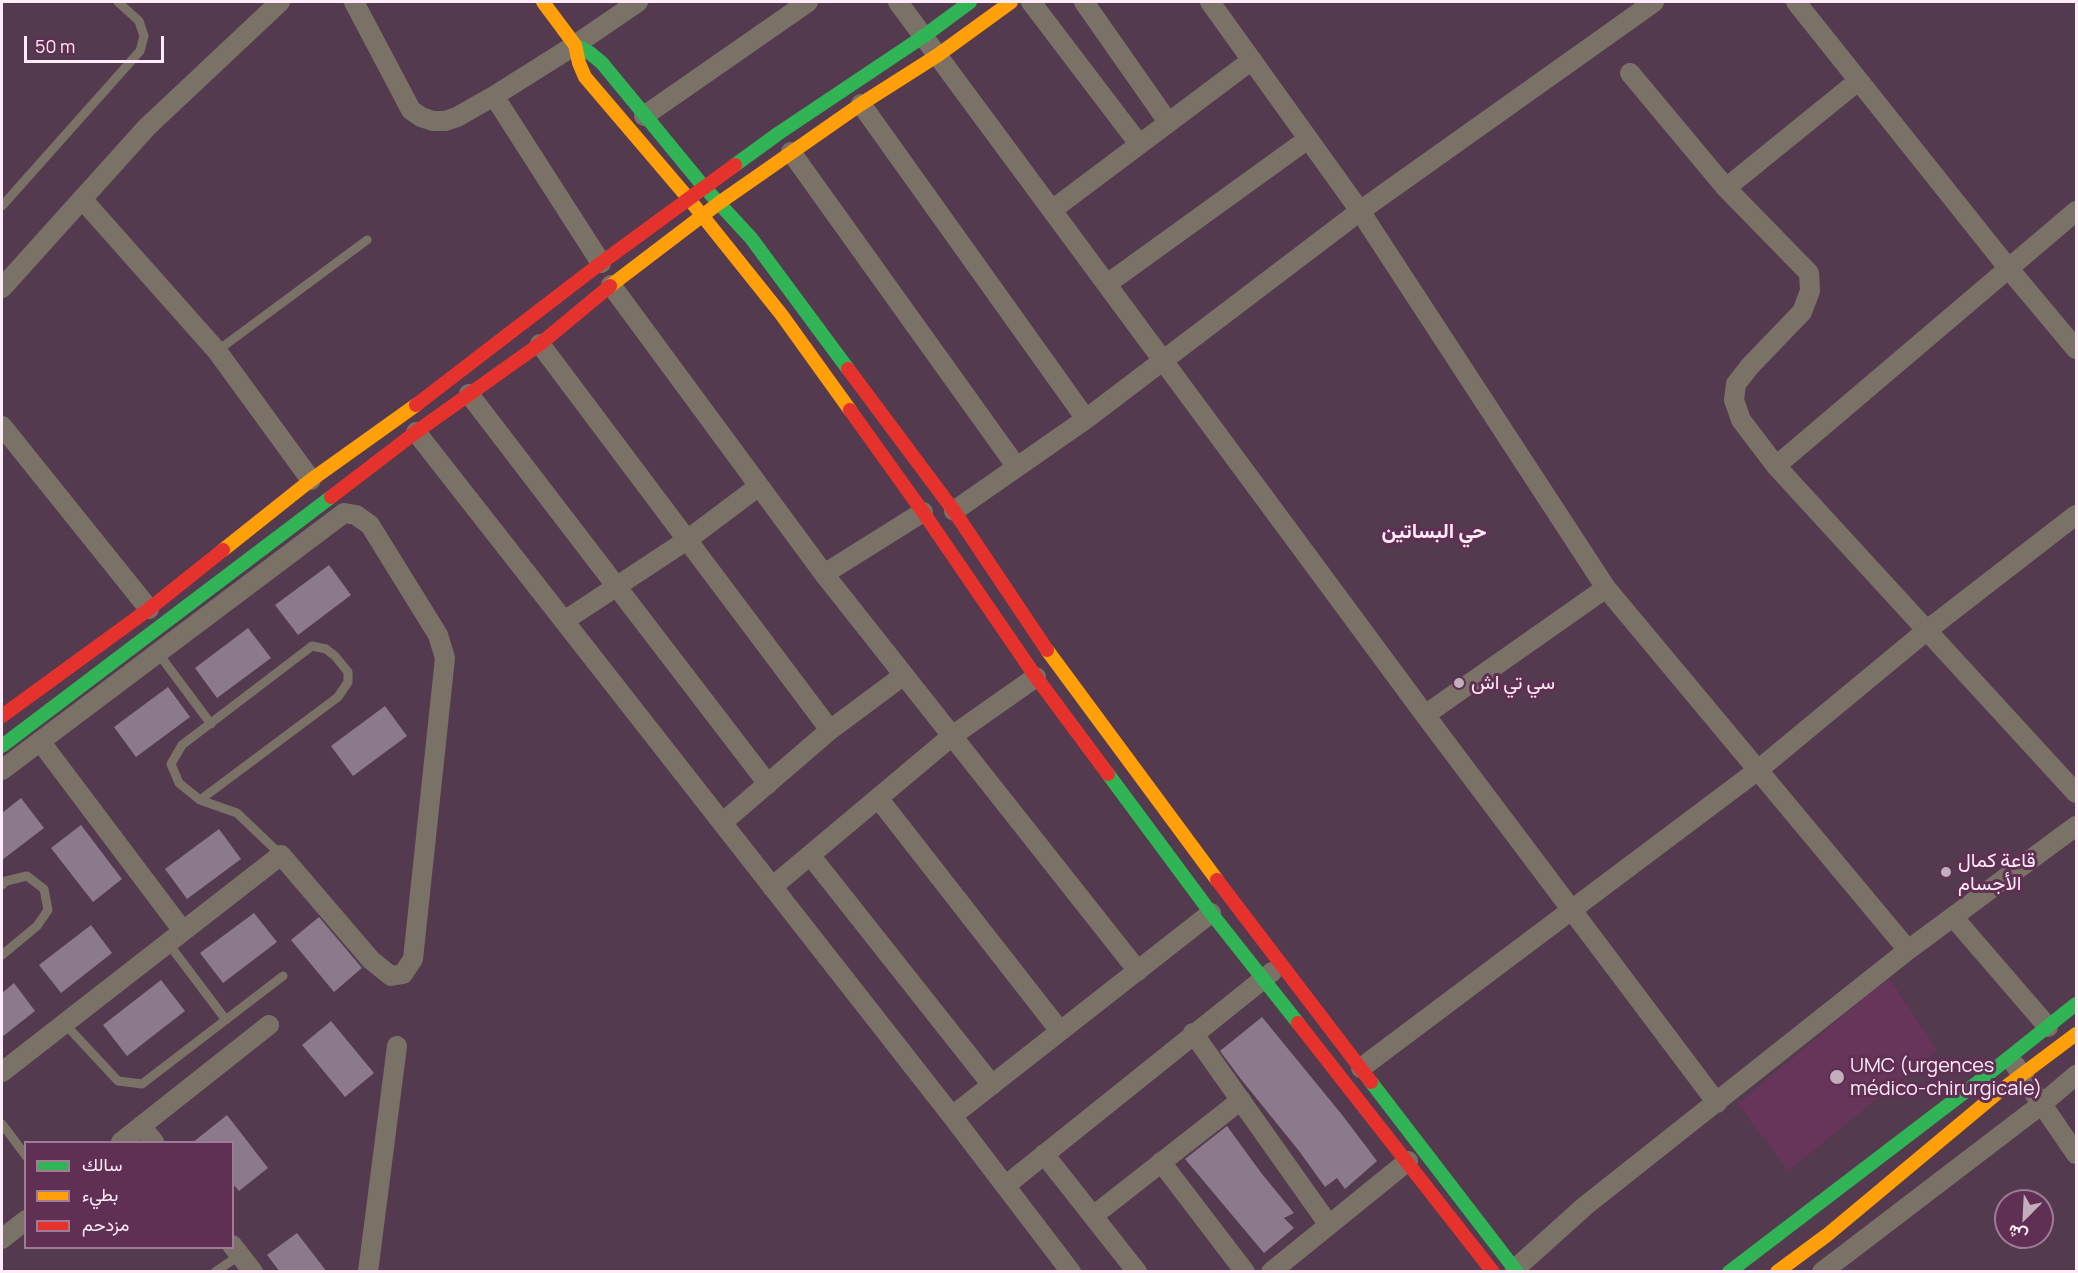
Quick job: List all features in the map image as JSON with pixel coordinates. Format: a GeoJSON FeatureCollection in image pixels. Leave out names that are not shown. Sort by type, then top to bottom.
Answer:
{"type":"FeatureCollection","features":[{"type":"Feature","properties":{"kind":"main road"},"geometry":{"type":"LineString","coordinates":[[543,2],[576,45],[602,63],[704,187],[751,238],[954,511],[1057,664],[1281,965],[1516,1270]]}},
{"type":"Feature","properties":{"kind":"main road"},"geometry":{"type":"LineString","coordinates":[[2,716],[149,609],[311,480],[404,414],[704,187],[778,133],[924,36],[970,2]]}},
{"type":"Feature","properties":{"kind":"main road"},"geometry":{"type":"LineString","coordinates":[[2,746],[416,432],[540,344],[611,285],[719,203],[861,104],[938,55],[1011,2]]}},
{"type":"Feature","properties":{"kind":"main road"},"geometry":{"type":"LineString","coordinates":[[576,45],[579,63],[585,77],[689,199],[782,314],[923,512],[1036,677],[1211,913],[1493,1272]]}},
{"type":"Feature","properties":{"kind":"main road"},"geometry":{"type":"LineString","coordinates":[[1729,1272],[2076,1004]]}},
{"type":"Feature","properties":{"kind":"main road"},"geometry":{"type":"LineString","coordinates":[[1777,1272],[1827,1235],[2022,1075],[2076,1034]]}},
{"type":"Feature","properties":{"kind":"street"},"geometry":{"type":"LineString","coordinates":[[2,288],[147,127],[280,2]]}},
{"type":"Feature","properties":{"kind":"street"},"geometry":{"type":"LineString","coordinates":[[354,2],[411,110],[433,121],[445,121],[457,117],[494,96],[576,45],[638,2]]}},
{"type":"Feature","properties":{"kind":"street"},"geometry":{"type":"LineString","coordinates":[[644,116],[808,2]]}},
{"type":"Feature","properties":{"kind":"street"},"geometry":{"type":"LineString","coordinates":[[898,2],[1425,715],[1716,1103]]}},
{"type":"Feature","properties":{"kind":"street"},"geometry":{"type":"LineString","coordinates":[[1031,2],[1139,144]]}},
{"type":"Feature","properties":{"kind":"street"},"geometry":{"type":"LineString","coordinates":[[1084,2],[1168,122]]}},
{"type":"Feature","properties":{"kind":"street"},"geometry":{"type":"LineString","coordinates":[[1210,2],[1360,211],[1606,588],[1908,950]]}},
{"type":"Feature","properties":{"kind":"street"},"geometry":{"type":"LineString","coordinates":[[954,511],[1086,419],[1360,211],[1654,2]]}},
{"type":"Feature","properties":{"kind":"street"},"geometry":{"type":"LineString","coordinates":[[1796,2],[2009,269],[2076,349]]}},
{"type":"Feature","properties":{"kind":"street"},"geometry":{"type":"LineString","coordinates":[[1052,210],[1252,60]]}},
{"type":"Feature","properties":{"kind":"street"},"geometry":{"type":"LineString","coordinates":[[1630,73],[1726,188],[1809,273],[1810,291],[1802,312],[1750,366],[1736,384],[1734,400],[1741,420],[1776,466],[2076,793]]}},
{"type":"Feature","properties":{"kind":"street"},"geometry":{"type":"LineString","coordinates":[[1726,188],[1858,81]]}},
{"type":"Feature","properties":{"kind":"street"},"geometry":{"type":"LineString","coordinates":[[494,96],[601,263]]}},
{"type":"Feature","properties":{"kind":"street"},"geometry":{"type":"LineString","coordinates":[[861,104],[1086,419]]}},
{"type":"Feature","properties":{"kind":"street"},"geometry":{"type":"LineString","coordinates":[[1107,284],[1308,139]]}},
{"type":"Feature","properties":{"kind":"street"},"geometry":{"type":"LineString","coordinates":[[791,152],[1016,466]]}},
{"type":"Feature","properties":{"kind":"street"},"geometry":{"type":"LineString","coordinates":[[82,199],[217,351],[311,480]]}},
{"type":"Feature","properties":{"kind":"street"},"geometry":{"type":"LineString","coordinates":[[1776,466],[2076,211]]}},
{"type":"Feature","properties":{"kind":"street"},"geometry":{"type":"LineString","coordinates":[[611,285],[824,574],[1138,971]]}},
{"type":"Feature","properties":{"kind":"street"},"geometry":{"type":"LineString","coordinates":[[540,344],[830,730]]}},
{"type":"Feature","properties":{"kind":"street"},"geometry":{"type":"LineString","coordinates":[[469,394],[768,784]]}},
{"type":"Feature","properties":{"kind":"street"},"geometry":{"type":"LineString","coordinates":[[2,426],[149,609]]}},
{"type":"Feature","properties":{"kind":"street"},"geometry":{"type":"LineString","coordinates":[[416,432],[952,1116],[1071,1272]]}},
{"type":"Feature","properties":{"kind":"street"},"geometry":{"type":"LineString","coordinates":[[564,621],[687,540],[759,486]]}},
{"type":"Feature","properties":{"kind":"street"},"geometry":{"type":"LineString","coordinates":[[824,574],[923,512]]}},
{"type":"Feature","properties":{"kind":"street"},"geometry":{"type":"LineString","coordinates":[[2,770],[344,513],[356,515],[370,525],[438,635],[445,658],[413,960],[403,974],[391,976],[371,960],[281,855],[2,1072]]}},
{"type":"Feature","properties":{"kind":"street"},"geometry":{"type":"LineString","coordinates":[[1361,1068],[1758,770],[1926,631],[2076,515]]}},
{"type":"Feature","properties":{"kind":"street"},"geometry":{"type":"LineString","coordinates":[[1425,715],[1606,588]]}},
{"type":"Feature","properties":{"kind":"street"},"geometry":{"type":"LineString","coordinates":[[722,823],[830,730],[904,675]]}},
{"type":"Feature","properties":{"kind":"street"},"geometry":{"type":"LineString","coordinates":[[772,887],[952,736],[1036,677]]}},
{"type":"Feature","properties":{"kind":"street"},"geometry":{"type":"LineString","coordinates":[[40,741],[176,937]]}},
{"type":"Feature","properties":{"kind":"street"},"geometry":{"type":"LineString","coordinates":[[878,798],[1060,1031]]}},
{"type":"Feature","properties":{"kind":"street"},"geometry":{"type":"LineString","coordinates":[[1516,1270],[1585,1206],[1908,950],[2076,826]]}},
{"type":"Feature","properties":{"kind":"street"},"geometry":{"type":"LineString","coordinates":[[810,855],[992,1085]]}},
{"type":"Feature","properties":{"kind":"street"},"geometry":{"type":"LineString","coordinates":[[952,1116],[1211,913]]}},
{"type":"Feature","properties":{"kind":"street"},"geometry":{"type":"LineString","coordinates":[[1954,918],[2048,1027]]}},
{"type":"Feature","properties":{"kind":"street"},"geometry":{"type":"LineString","coordinates":[[1005,1186],[1193,1033],[1281,965]]}},
{"type":"Feature","properties":{"kind":"street"},"geometry":{"type":"LineString","coordinates":[[123,1141],[269,1025]]}},
{"type":"Feature","properties":{"kind":"street"},"geometry":{"type":"LineString","coordinates":[[1193,1033],[1329,1225]]}},
{"type":"Feature","properties":{"kind":"street"},"geometry":{"type":"LineString","coordinates":[[368,1272],[397,1046]]}},
{"type":"Feature","properties":{"kind":"street"},"geometry":{"type":"LineString","coordinates":[[2009,1058],[2076,1154]]}},
{"type":"Feature","properties":{"kind":"street"},"geometry":{"type":"LineString","coordinates":[[1822,1272],[1847,1264],[2076,1075]]}},
{"type":"Feature","properties":{"kind":"street"},"geometry":{"type":"LineString","coordinates":[[1093,1216],[1240,1100]]}},
{"type":"Feature","properties":{"kind":"street"},"geometry":{"type":"LineString","coordinates":[[141,1126],[152,1141]]}},
{"type":"Feature","properties":{"kind":"street"},"geometry":{"type":"LineString","coordinates":[[1044,1155],[1137,1272]]}},
{"type":"Feature","properties":{"kind":"street"},"geometry":{"type":"LineString","coordinates":[[1271,1272],[1408,1161]]}},
{"type":"Feature","properties":{"kind":"street"},"geometry":{"type":"LineString","coordinates":[[1161,1162],[1245,1272]]}},
{"type":"Feature","properties":{"kind":"street"},"geometry":{"type":"LineString","coordinates":[[2,1239],[24,1222]]}},
{"type":"Feature","properties":{"kind":"street"},"geometry":{"type":"LineString","coordinates":[[1827,1235],[1847,1264]]}},
{"type":"Feature","properties":{"kind":"street"},"geometry":{"type":"LineString","coordinates":[[236,1250],[253,1272]]}},
{"type":"Feature","properties":{"kind":"lane"},"geometry":{"type":"LineString","coordinates":[[2,206],[140,51],[144,36],[139,21],[118,2]]}},
{"type":"Feature","properties":{"kind":"lane"},"geometry":{"type":"LineString","coordinates":[[217,351],[367,240]]}},
{"type":"Feature","properties":{"kind":"lane"},"geometry":{"type":"LineString","coordinates":[[200,800],[338,697],[348,682],[348,672],[326,649],[312,646],[182,745],[171,764],[179,783],[200,800],[237,813],[281,855]]}},
{"type":"Feature","properties":{"kind":"lane"},"geometry":{"type":"LineString","coordinates":[[158,653],[211,724]]}},
{"type":"Feature","properties":{"kind":"lane"},"geometry":{"type":"LineString","coordinates":[[2,885],[6,881],[27,876],[44,889],[48,910],[37,926],[2,954]]}},
{"type":"Feature","properties":{"kind":"lane"},"geometry":{"type":"LineString","coordinates":[[176,937],[226,1020]]}},
{"type":"Feature","properties":{"kind":"lane"},"geometry":{"type":"LineString","coordinates":[[64,1023],[118,1081],[142,1084],[283,976]]}},
{"type":"Feature","properties":{"kind":"lane"},"geometry":{"type":"LineString","coordinates":[[2,1124],[24,1153]]}},
{"type":"Feature","properties":{"kind":"lane"},"geometry":{"type":"LineString","coordinates":[[215,1272],[236,1250]]}},
{"type":"Feature","properties":{"kind":"shaded area","name":"UMC (urgences médico-chirurgicale)"},"geometry":{"type":"Polygon","coordinates":[[[1890,979],[1937,1050],[1788,1171],[1738,1104],[1876,988],[1890,979]]]}},
{"type":"Feature","properties":{"kind":"building"},"geometry":{"type":"Polygon","coordinates":[[[329,565],[351,595],[298,635],[275,605],[329,565]]]}},
{"type":"Feature","properties":{"kind":"building"},"geometry":{"type":"Polygon","coordinates":[[[248,628],[271,658],[217,698],[195,668],[248,628]]]}},
{"type":"Feature","properties":{"kind":"building"},"geometry":{"type":"Polygon","coordinates":[[[168,687],[190,717],[136,757],[114,727],[168,687]]]}},
{"type":"Feature","properties":{"kind":"building"},"geometry":{"type":"Polygon","coordinates":[[[385,706],[407,736],[353,776],[331,746],[385,706]]]}},
{"type":"Feature","properties":{"kind":"building"},"geometry":{"type":"Polygon","coordinates":[[[21,798],[44,828],[2,860],[2,813],[21,798]]]}},
{"type":"Feature","properties":{"kind":"building"},"geometry":{"type":"Polygon","coordinates":[[[81,825],[122,879],[93,902],[51,848],[81,825]]]}},
{"type":"Feature","properties":{"kind":"building"},"geometry":{"type":"Polygon","coordinates":[[[219,829],[241,859],[187,899],[165,869],[219,829]]]}},
{"type":"Feature","properties":{"kind":"building"},"geometry":{"type":"Polygon","coordinates":[[[254,913],[277,942],[223,983],[200,953],[254,913]]]}},
{"type":"Feature","properties":{"kind":"building"},"geometry":{"type":"Polygon","coordinates":[[[319,917],[362,968],[334,992],[291,940],[319,917]]]}},
{"type":"Feature","properties":{"kind":"building"},"geometry":{"type":"Polygon","coordinates":[[[91,925],[112,953],[61,993],[39,965],[91,925]]]}},
{"type":"Feature","properties":{"kind":"building"},"geometry":{"type":"Polygon","coordinates":[[[161,980],[185,1011],[127,1056],[103,1025],[161,980]]]}},
{"type":"Feature","properties":{"kind":"building"},"geometry":{"type":"Polygon","coordinates":[[[14,983],[35,1011],[2,1037],[2,993],[14,983]]]}},
{"type":"Feature","properties":{"kind":"building"},"geometry":{"type":"Polygon","coordinates":[[[1262,1017],[1377,1161],[1345,1189],[1337,1178],[1325,1187],[1220,1051],[1262,1017]]]}},
{"type":"Feature","properties":{"kind":"building"},"geometry":{"type":"Polygon","coordinates":[[[331,1021],[374,1073],[345,1097],[302,1045],[331,1021]]]}},
{"type":"Feature","properties":{"kind":"building"},"geometry":{"type":"Polygon","coordinates":[[[227,1115],[268,1168],[239,1191],[234,1185],[234,1141],[194,1141],[227,1115]]]}},
{"type":"Feature","properties":{"kind":"building"},"geometry":{"type":"Polygon","coordinates":[[[1227,1126],[1294,1213],[1284,1218],[1294,1228],[1264,1253],[1185,1159],[1227,1126]]]}},
{"type":"Feature","properties":{"kind":"building"},"geometry":{"type":"Polygon","coordinates":[[[297,1233],[327,1272],[280,1272],[267,1255],[297,1233]]]}},
{"type":"Feature","properties":{"kind":"traffic: fast"},"geometry":{"type":"LineString","coordinates":[[735,165],[970,2]]}},
{"type":"Feature","properties":{"kind":"traffic: fast"},"geometry":{"type":"LineString","coordinates":[[575,45],[602,63],[704,187],[751,238],[848,369]]}},
{"type":"Feature","properties":{"kind":"traffic: fast"},"geometry":{"type":"LineString","coordinates":[[2,746],[331,497]]}},
{"type":"Feature","properties":{"kind":"traffic: fast"},"geometry":{"type":"LineString","coordinates":[[1108,774],[1211,913],[1298,1023]]}},
{"type":"Feature","properties":{"kind":"traffic: fast"},"geometry":{"type":"LineString","coordinates":[[1729,1272],[1982,1079],[2076,1004]]}},
{"type":"Feature","properties":{"kind":"traffic: fast"},"geometry":{"type":"LineString","coordinates":[[1371,1082],[1517,1272]]}},
{"type":"Feature","properties":{"kind":"traffic: slow"},"geometry":{"type":"LineString","coordinates":[[543,2],[575,45],[585,77],[689,199],[781,314],[850,410]]}},
{"type":"Feature","properties":{"kind":"traffic: slow"},"geometry":{"type":"LineString","coordinates":[[610,286],[719,203],[861,104],[938,55],[1011,2]]}},
{"type":"Feature","properties":{"kind":"traffic: slow"},"geometry":{"type":"LineString","coordinates":[[223,550],[311,480],[416,405]]}},
{"type":"Feature","properties":{"kind":"traffic: slow"},"geometry":{"type":"LineString","coordinates":[[1047,650],[1217,880]]}},
{"type":"Feature","properties":{"kind":"traffic: slow"},"geometry":{"type":"LineString","coordinates":[[1777,1272],[1827,1235],[1996,1094],[2076,1034]]}},
{"type":"Feature","properties":{"kind":"traffic: jam"},"geometry":{"type":"LineString","coordinates":[[416,405],[601,263],[735,165]]}},
{"type":"Feature","properties":{"kind":"traffic: jam"},"geometry":{"type":"LineString","coordinates":[[331,497],[416,432],[540,344],[610,286]]}},
{"type":"Feature","properties":{"kind":"traffic: jam"},"geometry":{"type":"LineString","coordinates":[[848,369],[954,511],[1047,650]]}},
{"type":"Feature","properties":{"kind":"traffic: jam"},"geometry":{"type":"LineString","coordinates":[[850,410],[1036,677],[1108,774]]}},
{"type":"Feature","properties":{"kind":"traffic: jam"},"geometry":{"type":"LineString","coordinates":[[2,716],[149,609],[223,550]]}},
{"type":"Feature","properties":{"kind":"traffic: jam"},"geometry":{"type":"LineString","coordinates":[[1217,880],[1371,1082]]}},
{"type":"Feature","properties":{"kind":"traffic: jam"},"geometry":{"type":"LineString","coordinates":[[1298,1023],[1493,1272]]}},
{"type":"Feature","properties":{"kind":"place","name":"سي تي اش"},"geometry":{"type":"Point","coordinates":[1459,683]}},
{"type":"Feature","properties":{"kind":"place","name":"قاعة كمال الأجسام"},"geometry":{"type":"Point","coordinates":[1946,872]}},
{"type":"Feature","properties":{"kind":"place","name":"UMC (urgences médico-chirurgicale)"},"geometry":{"type":"Point","coordinates":[1837,1077]}},
{"type":"Feature","properties":{"kind":"district","name":"حي البساتين"},"geometry":{"type":"Point","coordinates":[1434,532]}}]}
